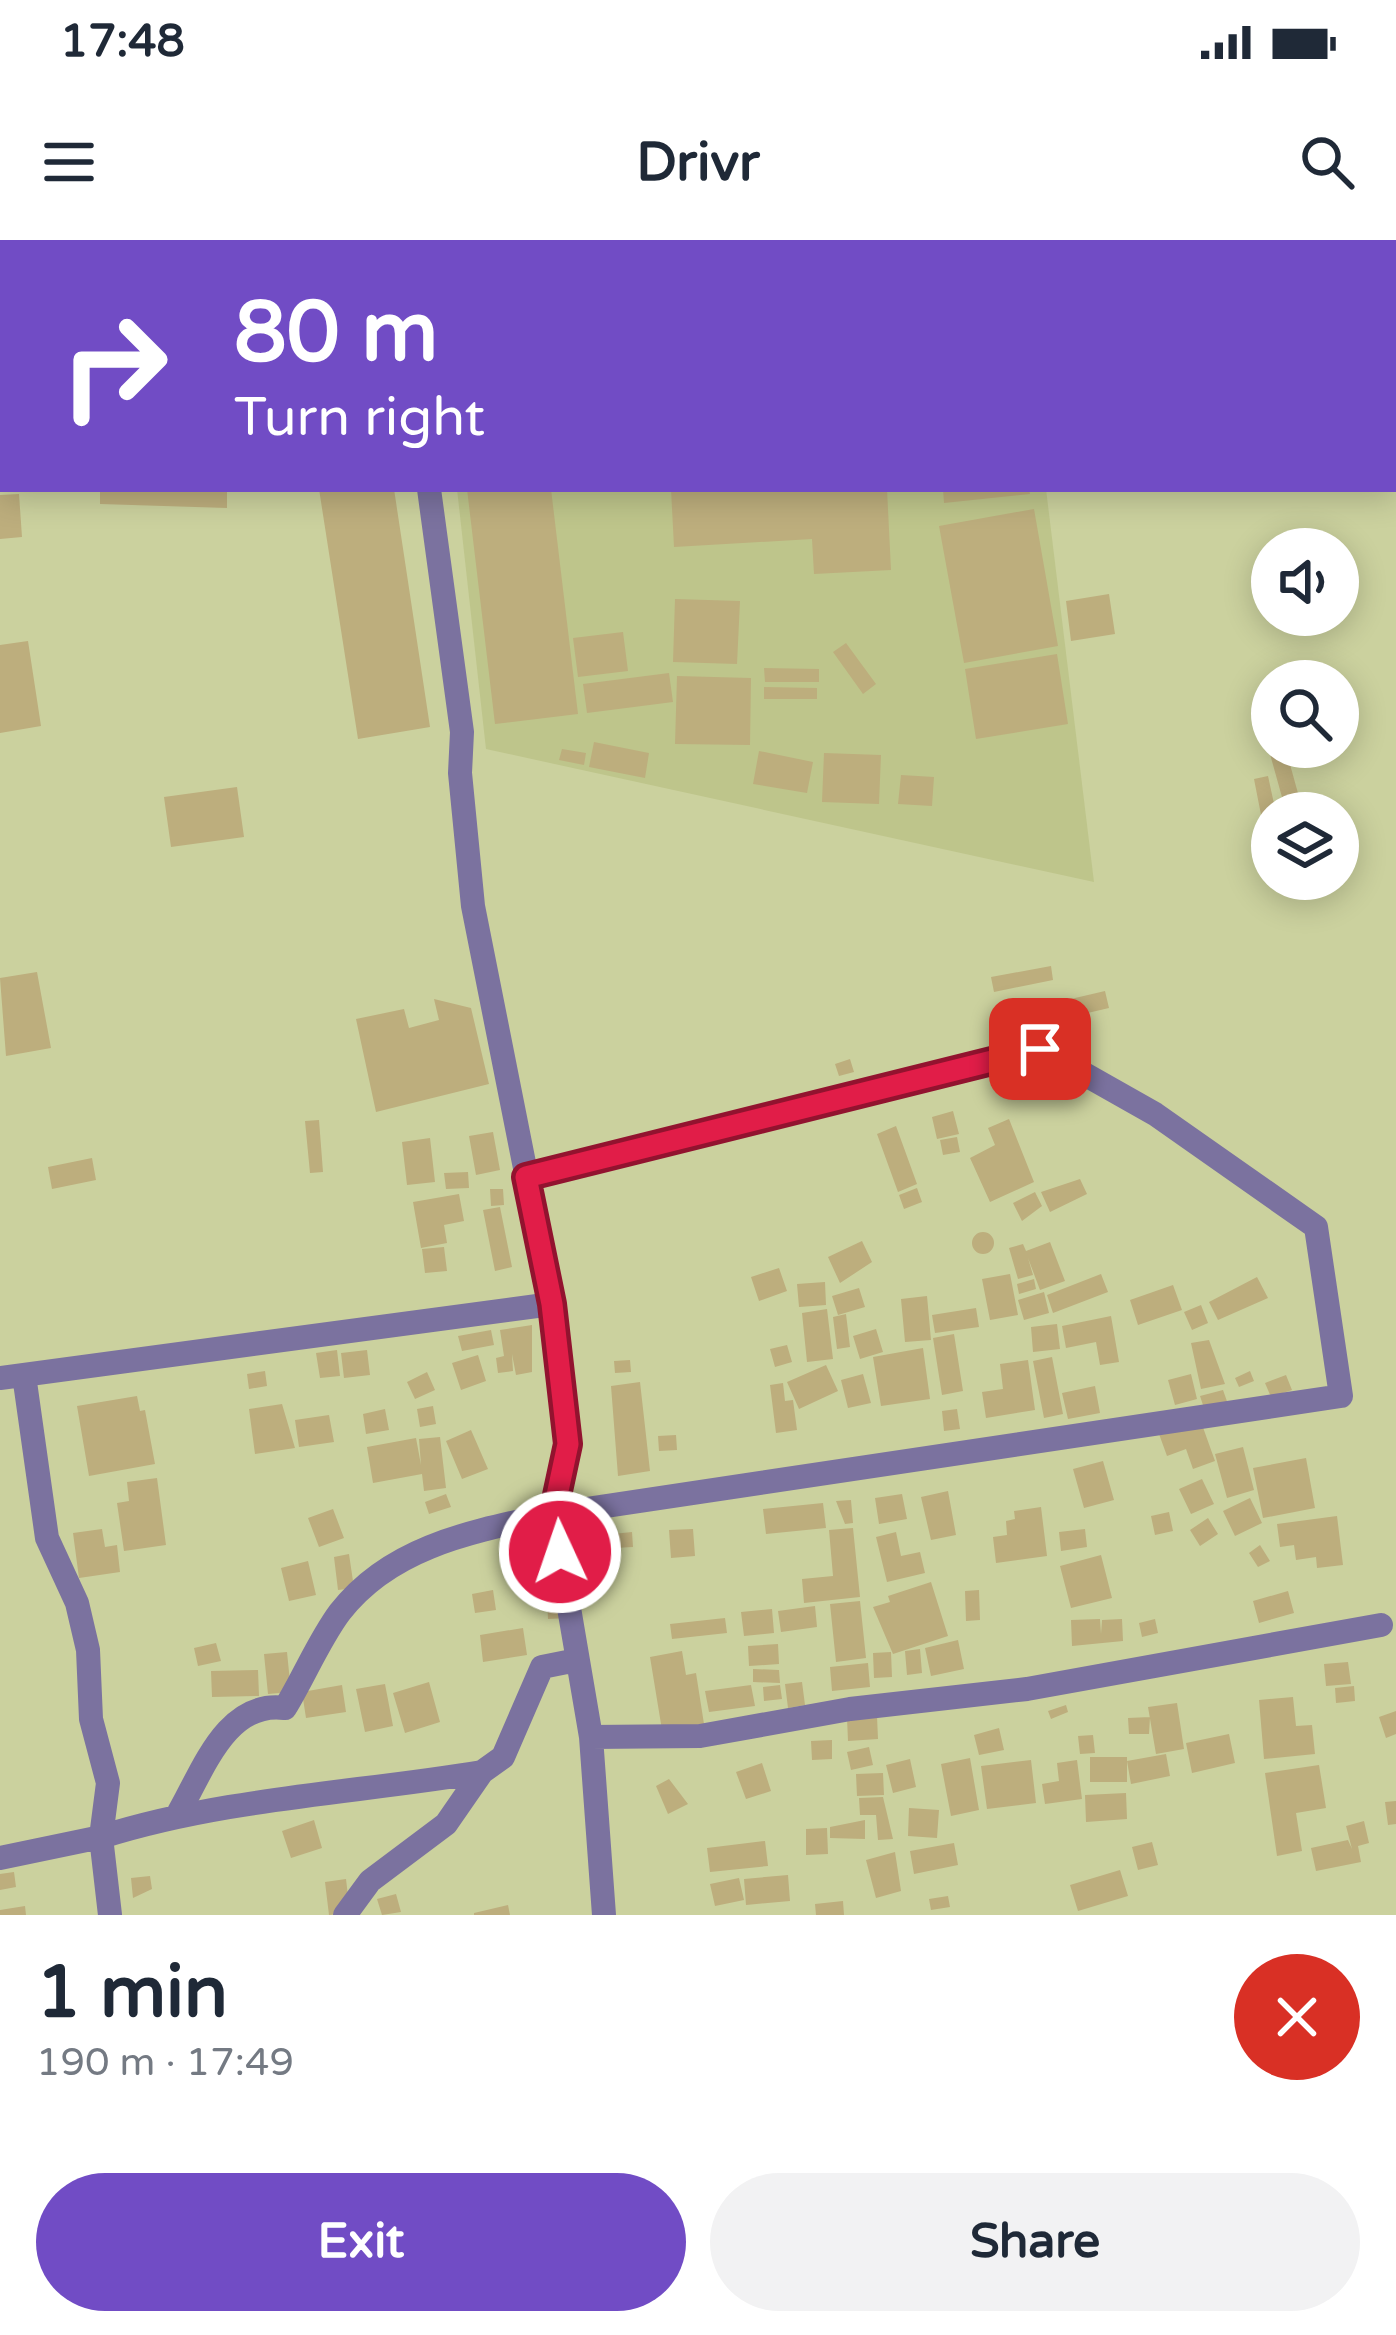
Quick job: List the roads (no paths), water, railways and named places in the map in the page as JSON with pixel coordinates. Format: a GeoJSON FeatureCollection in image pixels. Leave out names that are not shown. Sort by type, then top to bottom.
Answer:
{"type":"FeatureCollection","features":[{"type":"Feature","properties":{"kind":"street"},"geometry":{"type":"LineString","coordinates":[[429,492],[462,732],[473,906],[552,1304],[568,1444],[553,1514],[591,1737],[604,1915]]}},
{"type":"Feature","properties":{"kind":"street"},"geometry":{"type":"LineString","coordinates":[[179,1812],[239,1716],[262,1705],[286,1708],[338,1615],[371,1577],[454,1536],[553,1514],[1341,1396],[1316,1227],[1155,1114],[1040,1049],[526,1177]]}},
{"type":"Feature","properties":{"kind":"street"},"geometry":{"type":"LineString","coordinates":[[110,1915],[101,1838],[108,1783],[92,1719],[88,1650],[77,1604],[47,1538],[12,1377],[552,1304]]}},
{"type":"Feature","properties":{"kind":"street"},"geometry":{"type":"LineString","coordinates":[[591,1737],[700,1736],[850,1709],[1028,1690],[1382,1625]]}},
{"type":"Feature","properties":{"kind":"street"},"geometry":{"type":"LineString","coordinates":[[345,1915],[370,1881],[446,1824],[482,1772],[503,1756],[542,1667],[577,1660]]}},
{"type":"Feature","properties":{"kind":"street"},"geometry":{"type":"LineString","coordinates":[[0,1858],[101,1838],[179,1812],[340,1796],[482,1772]]}}]}
